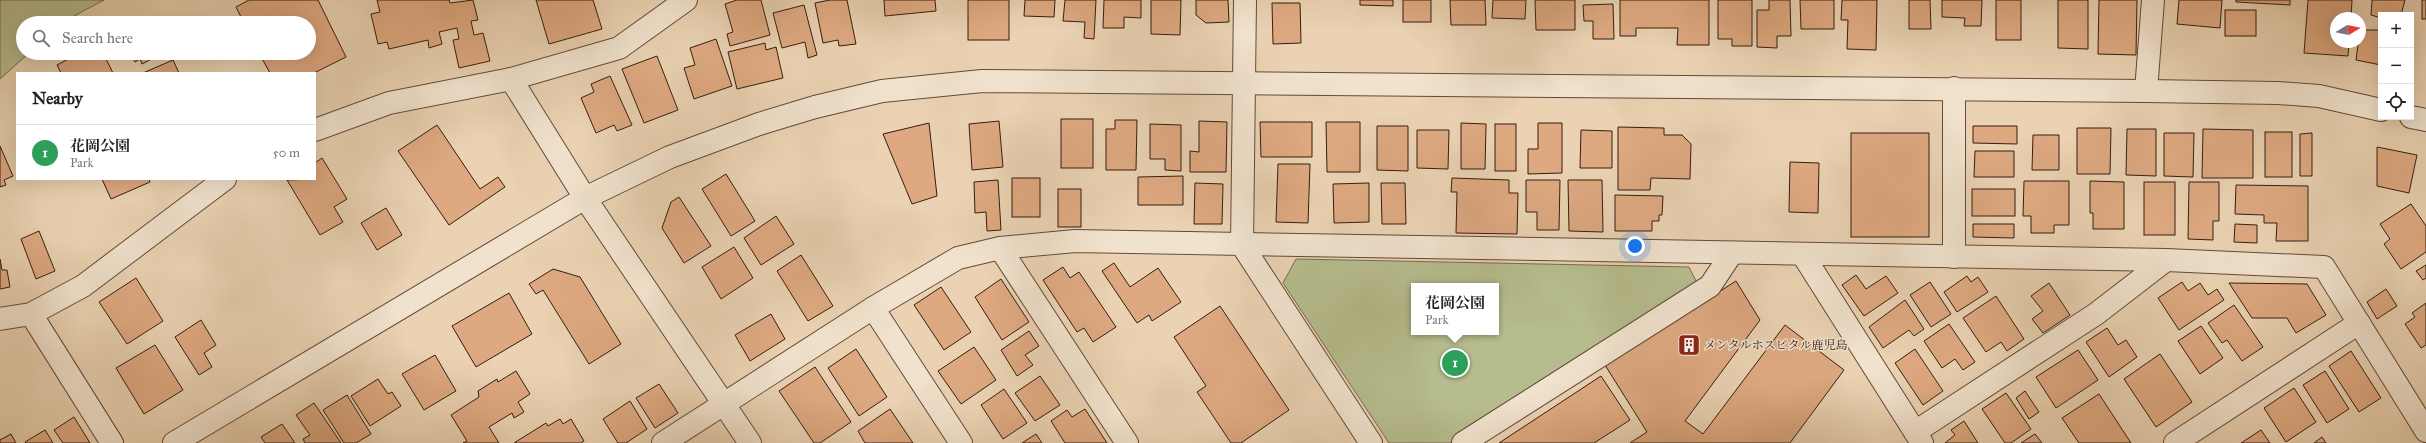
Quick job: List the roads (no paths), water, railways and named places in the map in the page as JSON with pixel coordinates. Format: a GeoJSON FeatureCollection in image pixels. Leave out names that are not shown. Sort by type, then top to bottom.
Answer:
{"type":"FeatureCollection","features":[{"type":"Feature","properties":{"kind":"street"},"geometry":{"type":"LineString","coordinates":[[316,130],[389,103],[511,79],[619,48],[686,0]]}},
{"type":"Feature","properties":{"kind":"street"},"geometry":{"type":"LineString","coordinates":[[1245,0],[1242,83],[1242,245],[1371,443]]}},
{"type":"Feature","properties":{"kind":"street"},"geometry":{"type":"LineString","coordinates":[[2146,91],[2153,0]]}},
{"type":"Feature","properties":{"kind":"street"},"geometry":{"type":"LineString","coordinates":[[511,79],[585,198],[725,403],[750,443]]}},
{"type":"Feature","properties":{"kind":"street"},"geometry":{"type":"LineString","coordinates":[[174,443],[585,198],[670,157],[759,124],[815,107],[882,91],[982,81],[1954,88],[2306,95],[2378,109]]}},
{"type":"Feature","properties":{"kind":"street"},"geometry":{"type":"LineString","coordinates":[[1954,88],[1954,257]]}},
{"type":"Feature","properties":{"kind":"street"},"geometry":{"type":"LineString","coordinates":[[2414,118],[2426,120]]}},
{"type":"Feature","properties":{"kind":"street"},"geometry":{"type":"LineString","coordinates":[[0,319],[31,314],[83,286],[224,180]]}},
{"type":"Feature","properties":{"kind":"street"},"geometry":{"type":"LineString","coordinates":[[663,443],[872,308],[958,258],[1000,248],[1075,242],[2166,260],[2324,267],[2426,431]]}},
{"type":"Feature","properties":{"kind":"street"},"geometry":{"type":"LineString","coordinates":[[1000,248],[1127,443]]}},
{"type":"Feature","properties":{"kind":"street"},"geometry":{"type":"LineString","coordinates":[[1463,443],[1710,286],[1732,254]]}},
{"type":"Feature","properties":{"kind":"street"},"geometry":{"type":"LineString","coordinates":[[1803,255],[1919,438],[2096,314],[2166,260]]}},
{"type":"Feature","properties":{"kind":"street"},"geometry":{"type":"LineString","coordinates":[[872,308],[961,443]]}},
{"type":"Feature","properties":{"kind":"street"},"geometry":{"type":"LineString","coordinates":[[31,314],[112,443]]}},
{"type":"Feature","properties":{"kind":"street"},"geometry":{"type":"LineString","coordinates":[[2175,443],[2359,323]]}},
{"type":"Feature","properties":{"kind":"place","name":"メンタルホスピタル鹿児島"},"geometry":{"type":"Point","coordinates":[1689,345]}},
{"type":"Feature","properties":{"kind":"place","name":"花岡公園"},"geometry":{"type":"Point","coordinates":[1455,363]}}]}
